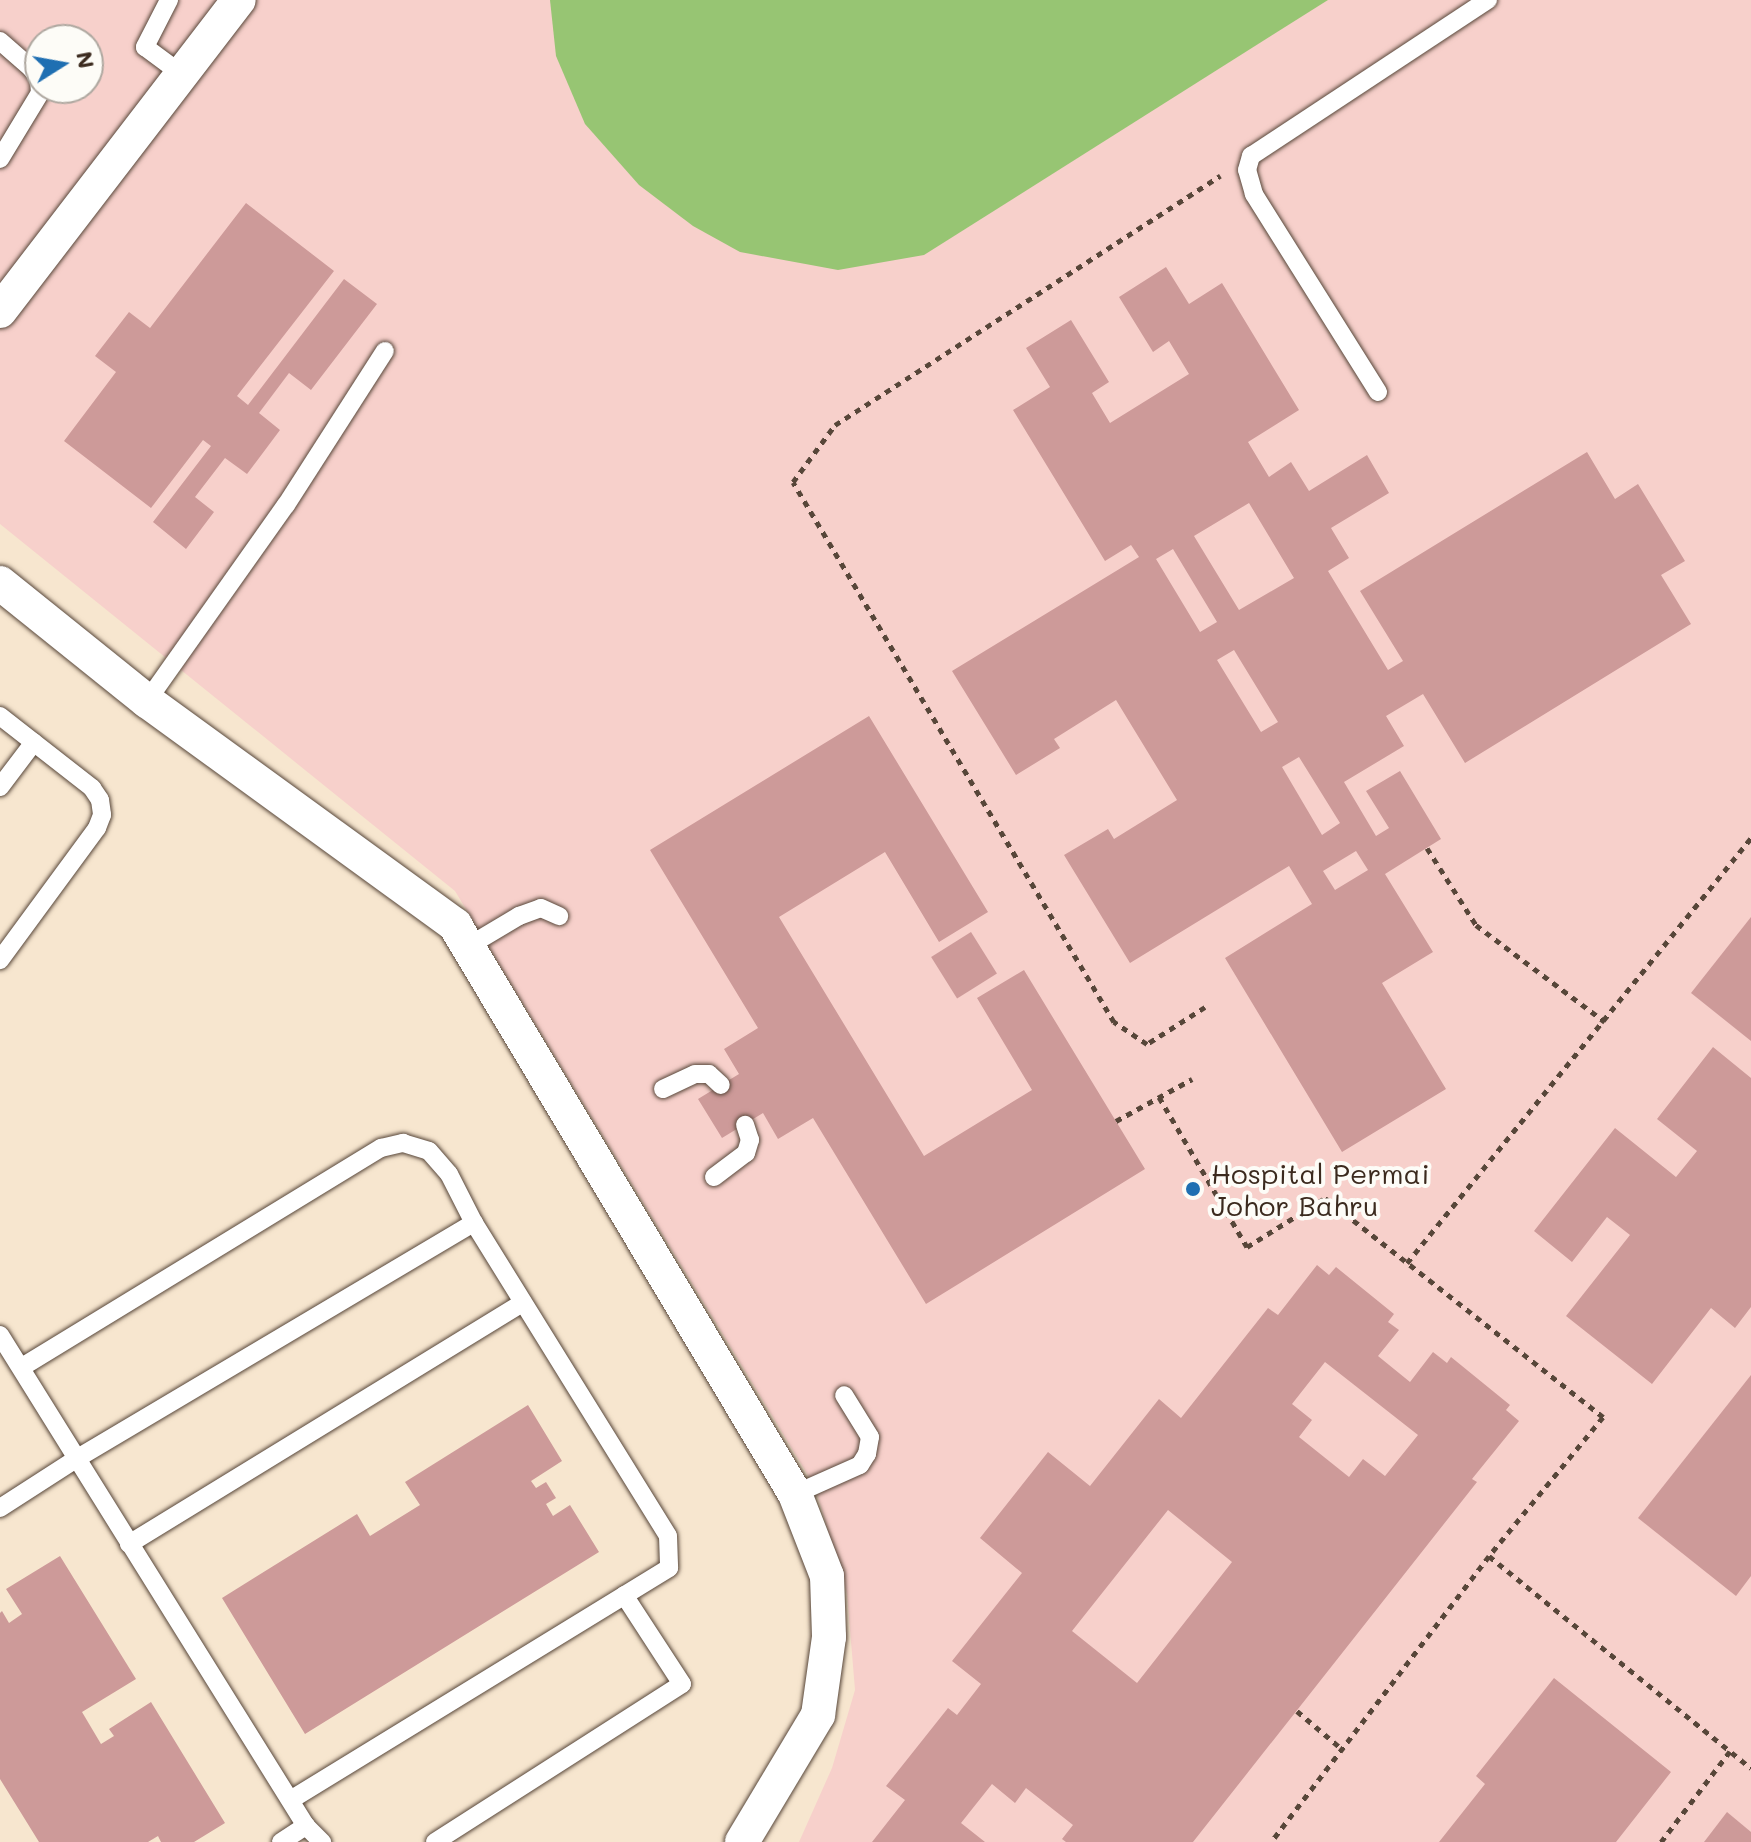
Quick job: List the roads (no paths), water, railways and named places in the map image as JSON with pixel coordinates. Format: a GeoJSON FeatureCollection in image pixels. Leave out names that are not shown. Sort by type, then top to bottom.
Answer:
{"type":"FeatureCollection","features":[{"type":"Feature","properties":{"kind":"street"},"geometry":{"type":"LineString","coordinates":[[0,311],[239,0]]}},
{"type":"Feature","properties":{"kind":"street"},"geometry":{"type":"LineString","coordinates":[[0,583],[147,701],[455,925],[795,1494],[827,1576],[829,1637],[818,1715],[742,1842]]}},
{"type":"Feature","properties":{"kind":"lane"},"geometry":{"type":"LineString","coordinates":[[169,0],[145,47],[183,75]]}},
{"type":"Feature","properties":{"kind":"lane"},"geometry":{"type":"LineString","coordinates":[[1378,392],[1254,194],[1247,170],[1251,156],[1488,0]]}},
{"type":"Feature","properties":{"kind":"lane"},"geometry":{"type":"LineString","coordinates":[[0,41],[31,68],[39,79],[40,93],[0,159]]}},
{"type":"Feature","properties":{"kind":"lane"},"geometry":{"type":"LineString","coordinates":[[147,701],[286,505],[385,351]]}},
{"type":"Feature","properties":{"kind":"lane"},"geometry":{"type":"LineString","coordinates":[[0,716],[92,788],[100,800],[102,815],[97,828],[0,960]]}},
{"type":"Feature","properties":{"kind":"lane"},"geometry":{"type":"LineString","coordinates":[[0,787],[34,742]]}},
{"type":"Feature","properties":{"kind":"lane"},"geometry":{"type":"LineString","coordinates":[[467,947],[519,916],[541,908],[559,916]]}},
{"type":"Feature","properties":{"kind":"lane"},"geometry":{"type":"LineString","coordinates":[[663,1089],[695,1074],[709,1074],[721,1085]]}},
{"type":"Feature","properties":{"kind":"lane"},"geometry":{"type":"LineString","coordinates":[[714,1177],[746,1153],[750,1140],[745,1125]]}},
{"type":"Feature","properties":{"kind":"lane"},"geometry":{"type":"LineString","coordinates":[[22,1367],[381,1148],[403,1143],[429,1151],[449,1174],[474,1223],[668,1536],[669,1568],[291,1800]]}},
{"type":"Feature","properties":{"kind":"lane"},"geometry":{"type":"LineString","coordinates":[[0,1508],[76,1459],[474,1223]]}},
{"type":"Feature","properties":{"kind":"lane"},"geometry":{"type":"LineString","coordinates":[[129,1544],[523,1303]]}},
{"type":"Feature","properties":{"kind":"lane"},"geometry":{"type":"LineString","coordinates":[[0,1335],[306,1826],[322,1842]]}},
{"type":"Feature","properties":{"kind":"lane"},"geometry":{"type":"LineString","coordinates":[[795,1494],[860,1465],[867,1454],[870,1437],[844,1395]]}},
{"type":"Feature","properties":{"kind":"lane"},"geometry":{"type":"LineString","coordinates":[[435,1842],[682,1684],[624,1595]]}},
{"type":"Feature","properties":{"kind":"lane"},"geometry":{"type":"LineString","coordinates":[[281,1842],[306,1826]]}},
{"type":"Feature","properties":{"kind":"place","name":"Hospital Permai Johor Bahru"},"geometry":{"type":"Point","coordinates":[1193,1189]}}]}
